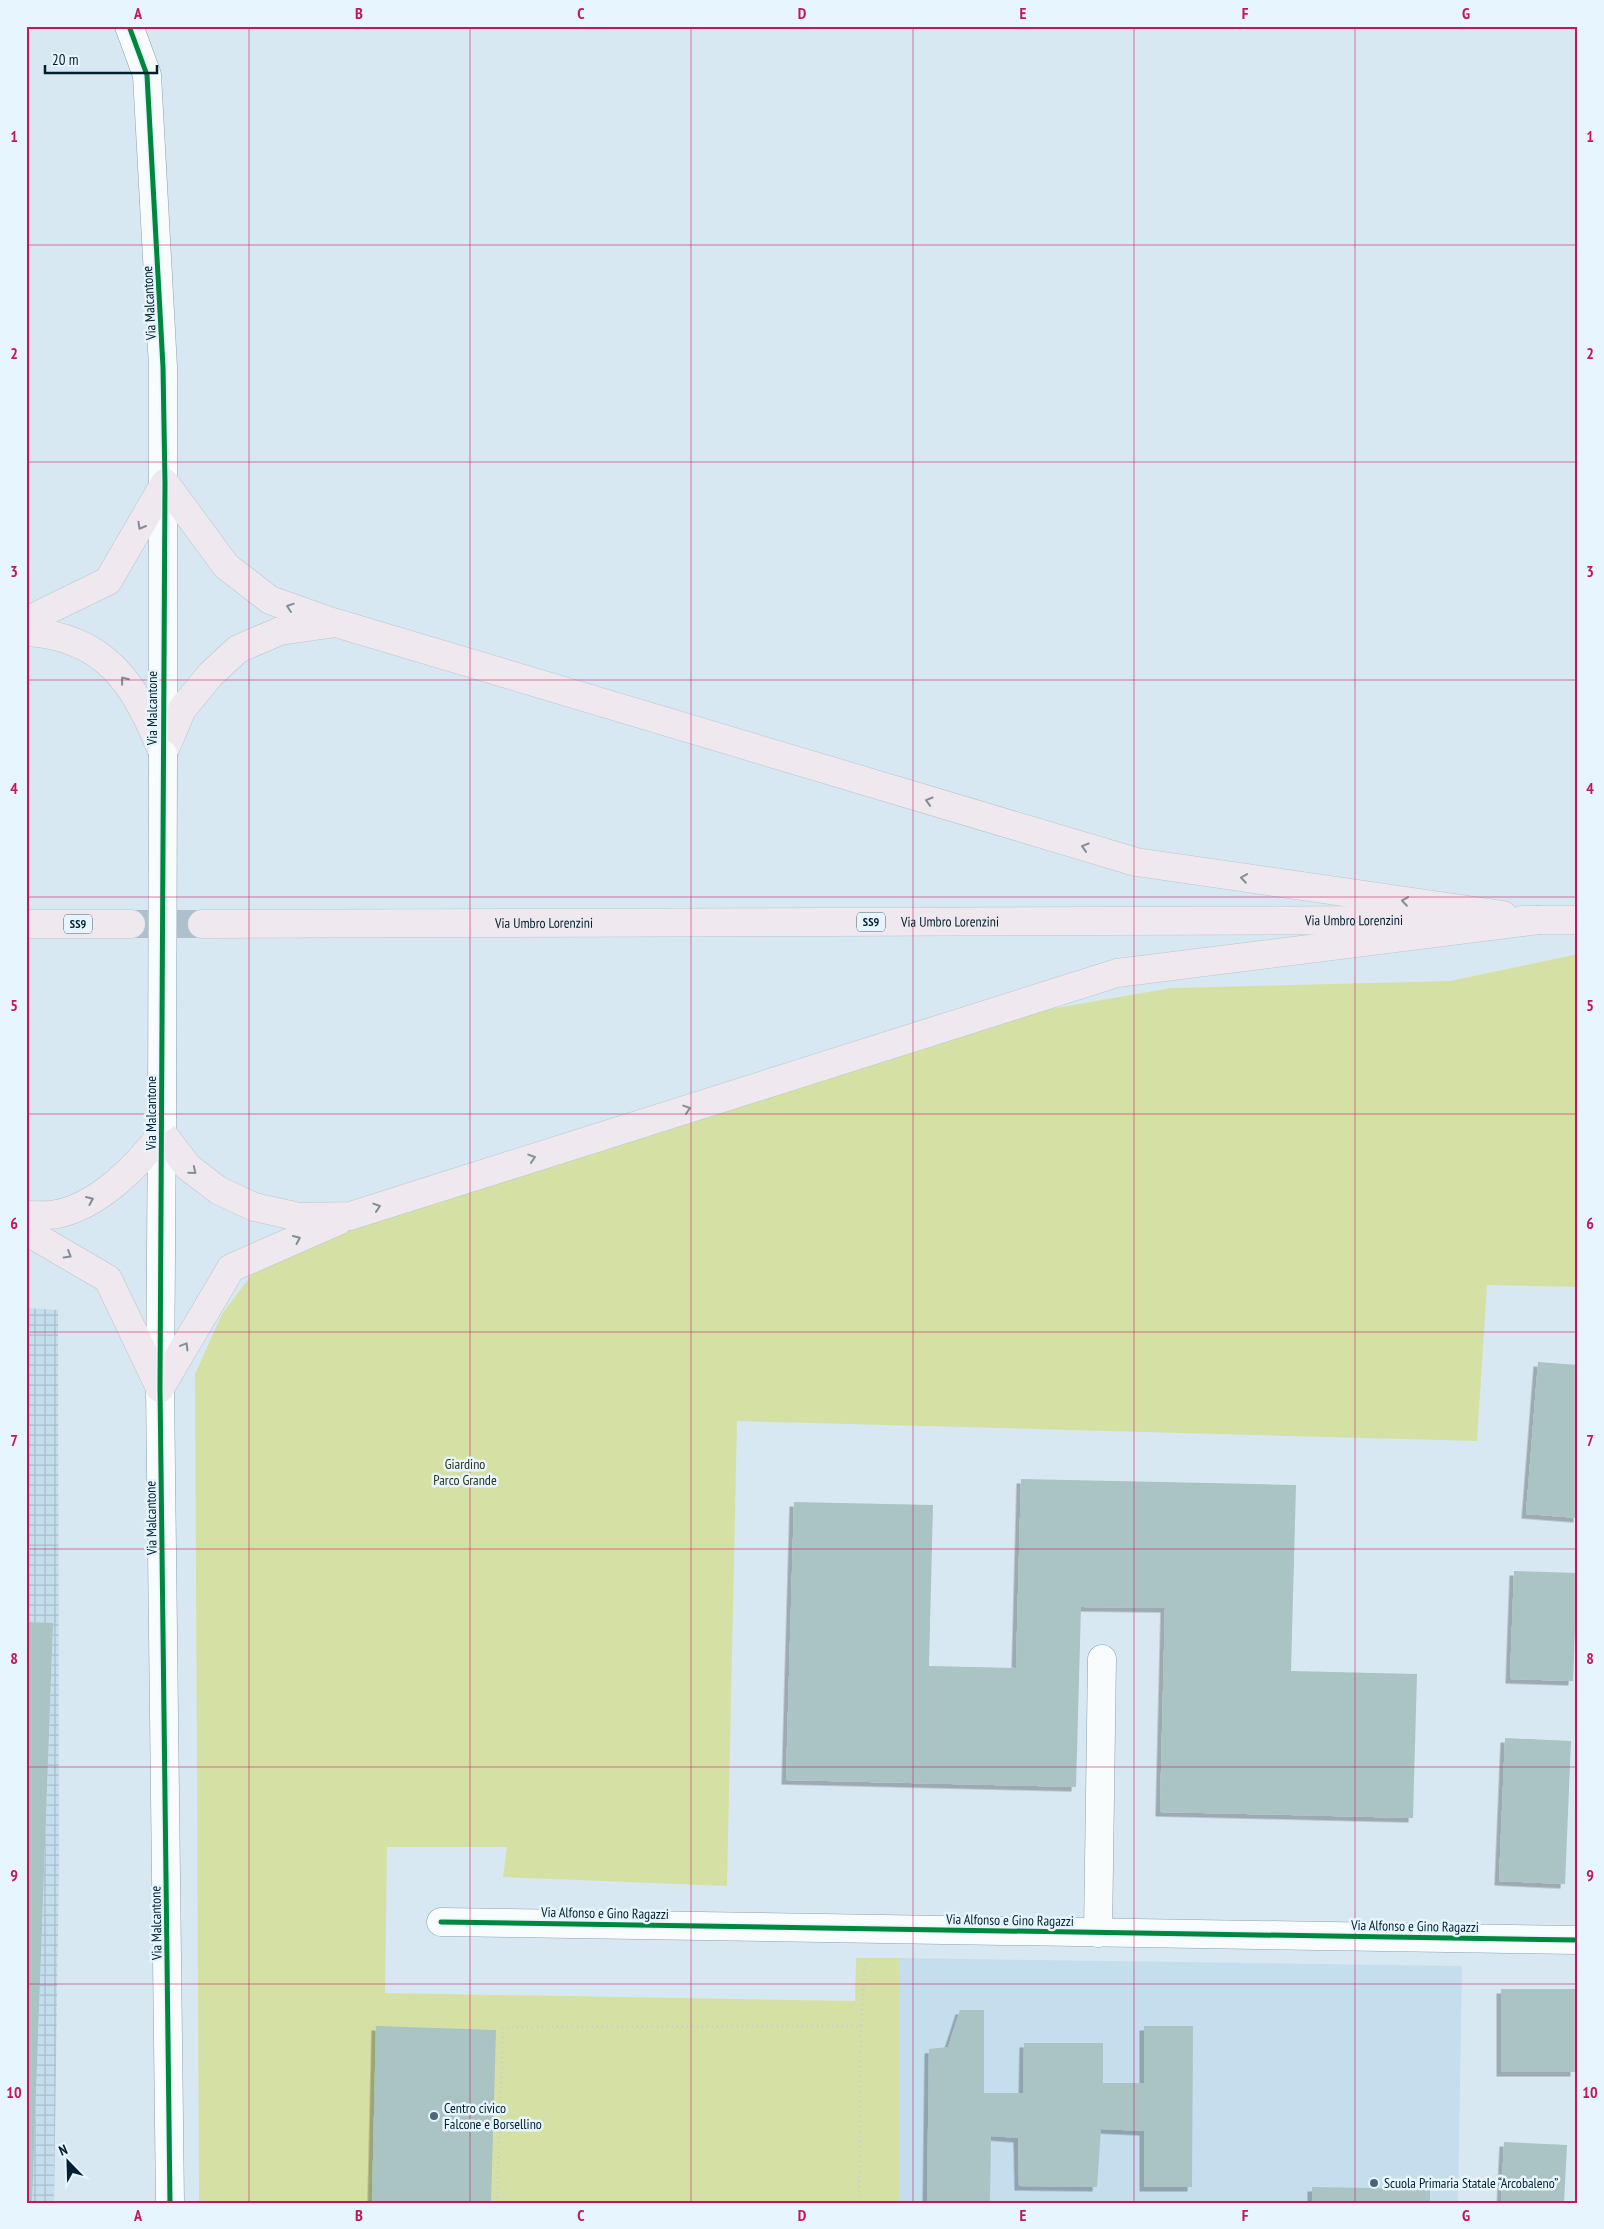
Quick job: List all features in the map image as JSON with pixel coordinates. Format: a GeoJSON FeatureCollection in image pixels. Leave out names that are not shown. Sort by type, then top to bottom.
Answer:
{"type":"FeatureCollection","features":[{"type":"Feature","properties":{"kind":"main road"},"geometry":{"type":"LineString","coordinates":[[26,621],[108,582],[165,483],[226,566],[270,600],[336,623],[1136,862],[1540,920]]}},
{"type":"Feature","properties":{"kind":"main road"},"geometry":{"type":"LineString","coordinates":[[163,754],[182,709],[210,674],[238,649],[280,631],[336,623]]}},
{"type":"Feature","properties":{"kind":"main road"},"geometry":{"type":"LineString","coordinates":[[26,632],[50,634],[83,644],[104,658],[122,677],[150,720],[163,754]]}},
{"type":"Feature","properties":{"kind":"main road"},"geometry":{"type":"LineString","coordinates":[[160,1388],[231,1268],[350,1216],[1117,973],[1540,920]]}},
{"type":"Feature","properties":{"kind":"main road","name":"Via Umbro Lorenzini"},"geometry":{"type":"LineString","coordinates":[[202,924],[1578,920]]}},
{"type":"Feature","properties":{"kind":"main road","name":"SS9"},"geometry":{"type":"LineString","coordinates":[[26,924],[131,924]]}},
{"type":"Feature","properties":{"kind":"main road"},"geometry":{"type":"LineString","coordinates":[[162,1125],[188,1167],[218,1190],[254,1207],[299,1217],[350,1216]]}},
{"type":"Feature","properties":{"kind":"main road"},"geometry":{"type":"LineString","coordinates":[[26,1215],[58,1214],[101,1195],[146,1155],[162,1125]]}},
{"type":"Feature","properties":{"kind":"main road"},"geometry":{"type":"LineString","coordinates":[[26,1230],[108,1279],[160,1388]]}},
{"type":"Feature","properties":{"kind":"street","name":"Via Malcantone"},"geometry":{"type":"LineString","coordinates":[[129,26],[147,75],[163,367],[165,483],[160,1388],[170,2203]]}},
{"type":"Feature","properties":{"kind":"street"},"geometry":{"type":"LineString","coordinates":[[1098,1933],[1102,1659]]}},
{"type":"Feature","properties":{"kind":"street","name":"Via Alfonso e Gino Ragazzi"},"geometry":{"type":"LineString","coordinates":[[442,1922],[1578,1940]]}},
{"type":"Feature","properties":{"kind":"path"},"geometry":{"type":"LineString","coordinates":[[839,2203],[859,2202],[861,2026],[865,1962],[874,1962]]}},
{"type":"Feature","properties":{"kind":"path"},"geometry":{"type":"LineString","coordinates":[[497,2203],[503,2027],[861,2026]]}},
{"type":"Feature","properties":{"kind":"shaded area"},"geometry":{"type":"Polygon","coordinates":[[[26,1308],[58,1310],[59,1863],[54,2203],[32,2203],[53,1624],[26,1622],[26,1308]]]}},
{"type":"Feature","properties":{"kind":"shaded area"},"geometry":{"type":"Polygon","coordinates":[[[900,1958],[1462,1966],[1458,2203],[899,2203],[900,1958]]]}},
{"type":"Feature","properties":{"kind":"green space","name":"Giardino Parco Grande"},"geometry":{"type":"Polygon","coordinates":[[[1578,954],[1578,1287],[1487,1285],[1477,1441],[737,1421],[727,1886],[503,1877],[507,1847],[387,1847],[385,1993],[855,2001],[856,1958],[900,1958],[899,2203],[199,2203],[195,1374],[222,1314],[253,1273],[307,1238],[901,1053],[1050,1009],[1171,988],[1450,981],[1578,954]]]}},
{"type":"Feature","properties":{"kind":"building"},"geometry":{"type":"Polygon","coordinates":[[[1538,1362],[1578,1365],[1578,1518],[1526,1514],[1538,1362]]]}},
{"type":"Feature","properties":{"kind":"building"},"geometry":{"type":"Polygon","coordinates":[[[1021,1479],[1296,1485],[1291,1671],[1417,1674],[1413,1818],[1160,1812],[1165,1608],[1081,1607],[1076,1787],[786,1780],[794,1502],[933,1505],[929,1666],[1016,1668],[1021,1479]]]}},
{"type":"Feature","properties":{"kind":"building"},"geometry":{"type":"Polygon","coordinates":[[[1514,1571],[1577,1573],[1573,1681],[1510,1679],[1514,1571]]]}},
{"type":"Feature","properties":{"kind":"building"},"geometry":{"type":"Polygon","coordinates":[[[26,1622],[53,1623],[32,2203],[26,2203],[26,1622]]]}},
{"type":"Feature","properties":{"kind":"building"},"geometry":{"type":"Polygon","coordinates":[[[1505,1738],[1571,1741],[1565,1884],[1499,1881],[1505,1738]]]}},
{"type":"Feature","properties":{"kind":"building"},"geometry":{"type":"Polygon","coordinates":[[[1501,1989],[1575,1989],[1575,2072],[1501,2072],[1501,1989]]]}},
{"type":"Feature","properties":{"kind":"building"},"geometry":{"type":"Polygon","coordinates":[[[960,2010],[984,2010],[984,2093],[1023,2093],[1024,2043],[1103,2043],[1103,2083],[1144,2083],[1144,2026],[1193,2026],[1192,2187],[1144,2187],[1144,2131],[1101,2129],[1097,2187],[1019,2186],[1018,2138],[991,2136],[990,2203],[927,2203],[929,2049],[948,2047],[960,2010]]]}},
{"type":"Feature","properties":{"kind":"building","name":"Centro civico Falcone e Borsellino"},"geometry":{"type":"Polygon","coordinates":[[[376,2026],[496,2030],[491,2203],[372,2203],[376,2026]]]}},
{"type":"Feature","properties":{"kind":"building"},"geometry":{"type":"Polygon","coordinates":[[[1504,2142],[1567,2145],[1564,2203],[1501,2203],[1504,2142]]]}},
{"type":"Feature","properties":{"kind":"building"},"geometry":{"type":"Polygon","coordinates":[[[1312,2187],[1430,2189],[1430,2203],[1312,2203],[1312,2187]]]}},
{"type":"Feature","properties":{"kind":"tunnel"},"geometry":{"type":"LineString","coordinates":[[131,924],[202,924]]}},
{"type":"Feature","properties":{"kind":"cycle path"},"geometry":{"type":"LineString","coordinates":[[129,26],[147,75],[163,367],[165,483],[160,1388],[170,2203]]}},
{"type":"Feature","properties":{"kind":"cycle path"},"geometry":{"type":"LineString","coordinates":[[441,1922],[1578,1940]]}},
{"type":"Feature","properties":{"kind":"place","name":"Centro civico Falcone e Borsellino"},"geometry":{"type":"Point","coordinates":[434,2116]}},
{"type":"Feature","properties":{"kind":"place","name":"Scuola Primaria Statale “Arcobaleno”"},"geometry":{"type":"Point","coordinates":[1374,2183]}}]}
